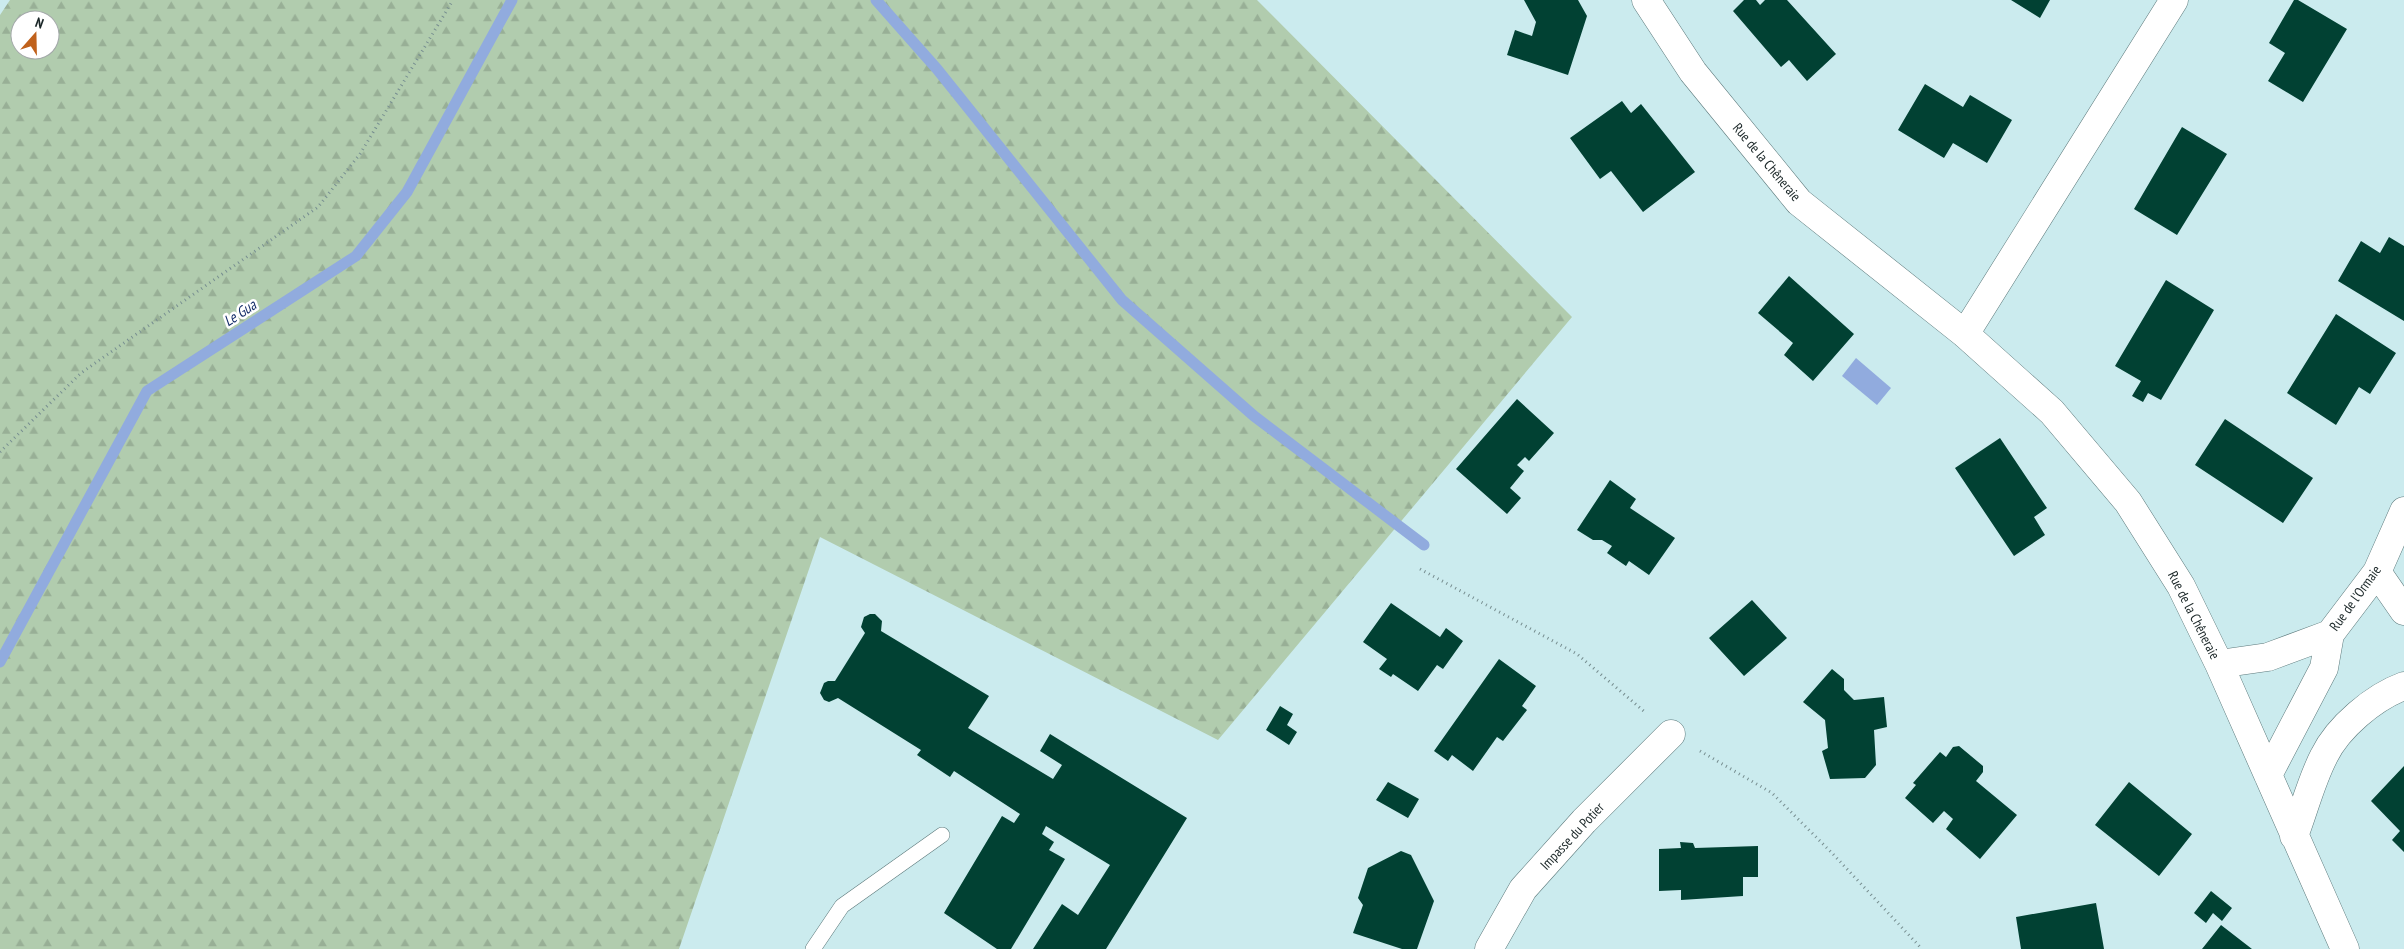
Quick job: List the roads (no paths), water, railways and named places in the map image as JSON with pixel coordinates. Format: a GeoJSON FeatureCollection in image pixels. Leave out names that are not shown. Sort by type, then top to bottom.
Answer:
{"type":"FeatureCollection","features":[{"type":"Feature","properties":{"kind":"street","name":"Rue de la Chêneraie"},"geometry":{"type":"LineString","coordinates":[[1646,0],[1693,72],[1799,202],[1965,334],[2052,412],[2128,502],[2181,586],[2219,664],[2344,949]]}},
{"type":"Feature","properties":{"kind":"street"},"geometry":{"type":"LineString","coordinates":[[1965,334],[2174,0]]}},
{"type":"Feature","properties":{"kind":"street","name":"Rue de l'Ormaie"},"geometry":{"type":"LineString","coordinates":[[2219,664],[2268,656],[2330,634],[2377,572],[2404,511]]}},
{"type":"Feature","properties":{"kind":"street"},"geometry":{"type":"LineString","coordinates":[[2377,572],[2404,611]]}},
{"type":"Feature","properties":{"kind":"street"},"geometry":{"type":"LineString","coordinates":[[2268,775],[2324,668],[2330,634]]}},
{"type":"Feature","properties":{"kind":"street"},"geometry":{"type":"LineString","coordinates":[[2294,836],[2324,755],[2353,718],[2388,692],[2404,686]]}},
{"type":"Feature","properties":{"kind":"street","name":"Impasse du Potier"},"geometry":{"type":"LineString","coordinates":[[1489,949],[1523,890],[1584,821],[1671,734]]}},
{"type":"Feature","properties":{"kind":"lane"},"geometry":{"type":"LineString","coordinates":[[813,949],[842,906],[942,835]]}},
{"type":"Feature","properties":{"kind":"water"},"geometry":{"type":"Polygon","coordinates":[[[1856,358],[1891,388],[1877,405],[1842,376],[1856,358]]]}},
{"type":"Feature","properties":{"kind":"waterway","name":"Le Gua"},"geometry":{"type":"LineString","coordinates":[[0,662],[147,391],[356,256],[407,192],[512,0]]}},
{"type":"Feature","properties":{"kind":"waterway"},"geometry":{"type":"LineString","coordinates":[[876,0],[937,69],[1122,300],[1254,416],[1424,545]]}}]}
